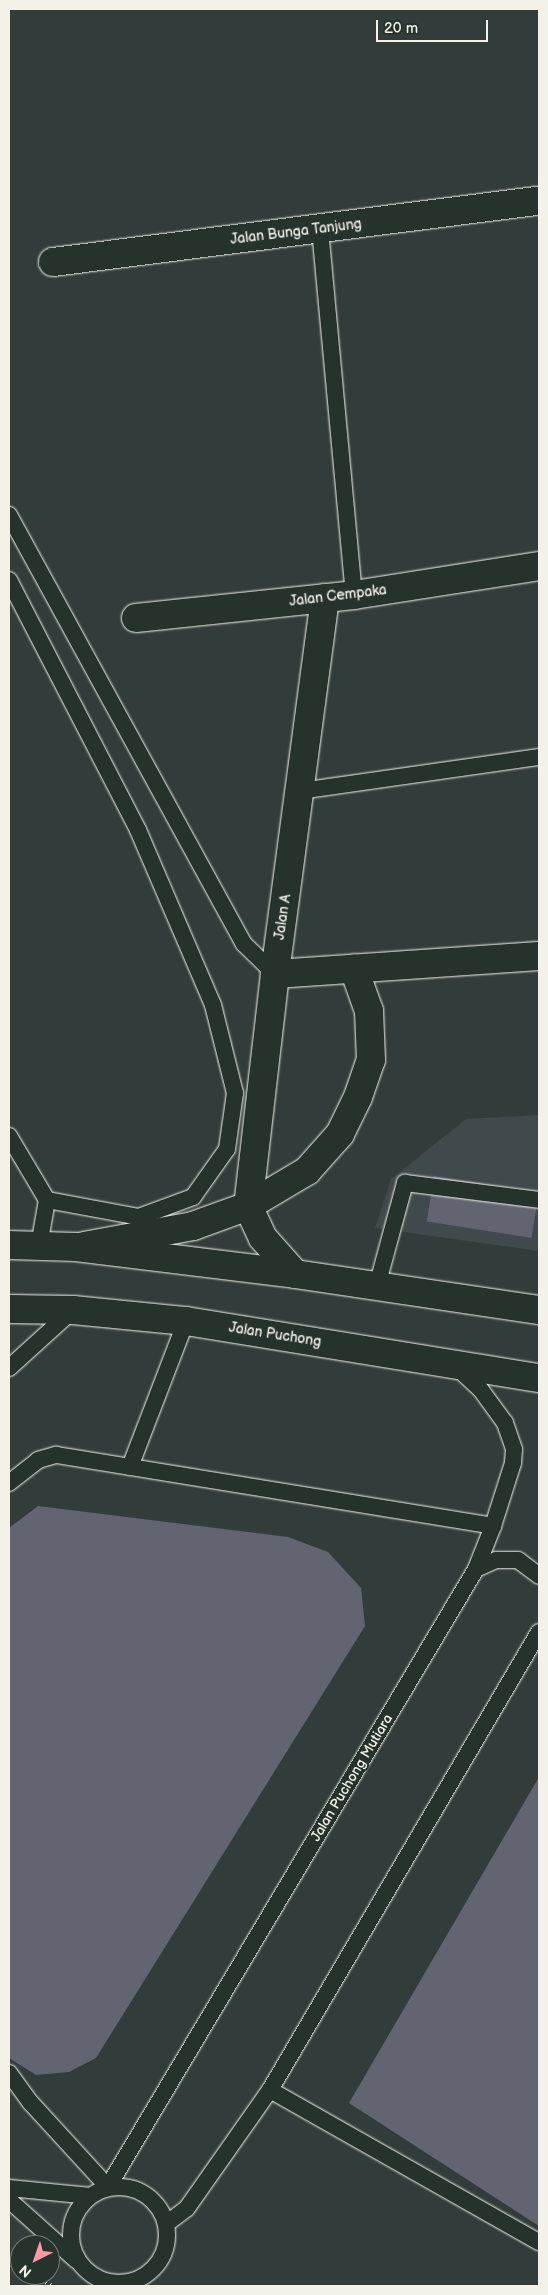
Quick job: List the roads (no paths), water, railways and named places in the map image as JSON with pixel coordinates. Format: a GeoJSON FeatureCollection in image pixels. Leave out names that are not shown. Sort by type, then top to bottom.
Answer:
{"type":"FeatureCollection","features":[{"type":"Feature","properties":{"kind":"street","name":"Jalan Bunga Tanjung"},"geometry":{"type":"LineString","coordinates":[[53,262],[539,201]]}},
{"type":"Feature","properties":{"kind":"street","name":"Jalan Cempaka"},"geometry":{"type":"LineString","coordinates":[[136,618],[354,595],[539,566]]}},
{"type":"Feature","properties":{"kind":"street","name":"Jalan A"},"geometry":{"type":"LineString","coordinates":[[248,1206],[275,974],[325,598]]}},
{"type":"Feature","properties":{"kind":"street"},"geometry":{"type":"LineString","coordinates":[[275,974],[539,956]]}},
{"type":"Feature","properties":{"kind":"street"},"geometry":{"type":"LineString","coordinates":[[76,1247],[193,1226],[248,1206],[307,1171],[340,1134],[358,1097],[371,1060],[369,1011],[354,969]]}},
{"type":"Feature","properties":{"kind":"street"},"geometry":{"type":"LineString","coordinates":[[248,1206],[263,1238],[295,1274]]}},
{"type":"Feature","properties":{"kind":"street"},"geometry":{"type":"LineString","coordinates":[[9,1245],[76,1247],[295,1274],[539,1310]]}},
{"type":"Feature","properties":{"kind":"street","name":"Jalan Puchong"},"geometry":{"type":"LineString","coordinates":[[9,1309],[73,1310],[186,1321],[539,1378]]}},
{"type":"Feature","properties":{"kind":"lane"},"geometry":{"type":"LineString","coordinates":[[320,229],[354,595]]}},
{"type":"Feature","properties":{"kind":"lane"},"geometry":{"type":"LineString","coordinates":[[9,516],[244,944],[275,974]]}},
{"type":"Feature","properties":{"kind":"lane"},"geometry":{"type":"LineString","coordinates":[[9,539],[26,548]]}},
{"type":"Feature","properties":{"kind":"lane"},"geometry":{"type":"LineString","coordinates":[[9,580],[138,830],[213,1005],[234,1088],[227,1149],[193,1197],[139,1217],[47,1200]]}},
{"type":"Feature","properties":{"kind":"lane"},"geometry":{"type":"LineString","coordinates":[[300,791],[539,757]]}},
{"type":"Feature","properties":{"kind":"lane"},"geometry":{"type":"LineString","coordinates":[[234,1088],[262,1084]]}},
{"type":"Feature","properties":{"kind":"lane"},"geometry":{"type":"LineString","coordinates":[[9,1136],[47,1200],[39,1246]]}},
{"type":"Feature","properties":{"kind":"lane"},"geometry":{"type":"LineString","coordinates":[[377,1286],[405,1183],[539,1200]]}},
{"type":"Feature","properties":{"kind":"lane"},"geometry":{"type":"LineString","coordinates":[[9,1368],[73,1310]]}},
{"type":"Feature","properties":{"kind":"lane"},"geometry":{"type":"LineString","coordinates":[[130,1467],[186,1321]]}},
{"type":"Feature","properties":{"kind":"lane","name":"Jalan Puchong Mutiara"},"geometry":{"type":"LineString","coordinates":[[108,2187],[476,1569],[493,1526],[513,1464],[514,1449],[504,1423],[481,1390],[452,1364]]}},
{"type":"Feature","properties":{"kind":"lane"},"geometry":{"type":"LineString","coordinates":[[9,1483],[38,1460],[56,1455],[493,1526]]}},
{"type":"Feature","properties":{"kind":"lane"},"geometry":{"type":"LineString","coordinates":[[476,1569],[496,1560],[518,1560],[539,1576]]}},
{"type":"Feature","properties":{"kind":"lane"},"geometry":{"type":"LineString","coordinates":[[166,2224],[187,2208],[270,2090],[539,1632]]}},
{"type":"Feature","properties":{"kind":"lane"},"geometry":{"type":"LineString","coordinates":[[9,2073],[31,2103],[108,2187]]}},
{"type":"Feature","properties":{"kind":"lane"},"geometry":{"type":"LineString","coordinates":[[270,2090],[539,2242]]}},
{"type":"Feature","properties":{"kind":"lane"},"geometry":{"type":"LineString","coordinates":[[9,2200],[93,2276],[111,2282],[130,2282],[147,2274],[160,2260],[167,2243],[166,2224],[158,2207],[145,2194],[126,2187],[108,2187],[91,2196],[77,2209],[71,2227],[72,2245],[80,2263]]}},
{"type":"Feature","properties":{"kind":"lane"},"geometry":{"type":"LineString","coordinates":[[9,2188],[91,2196]]}}]}
